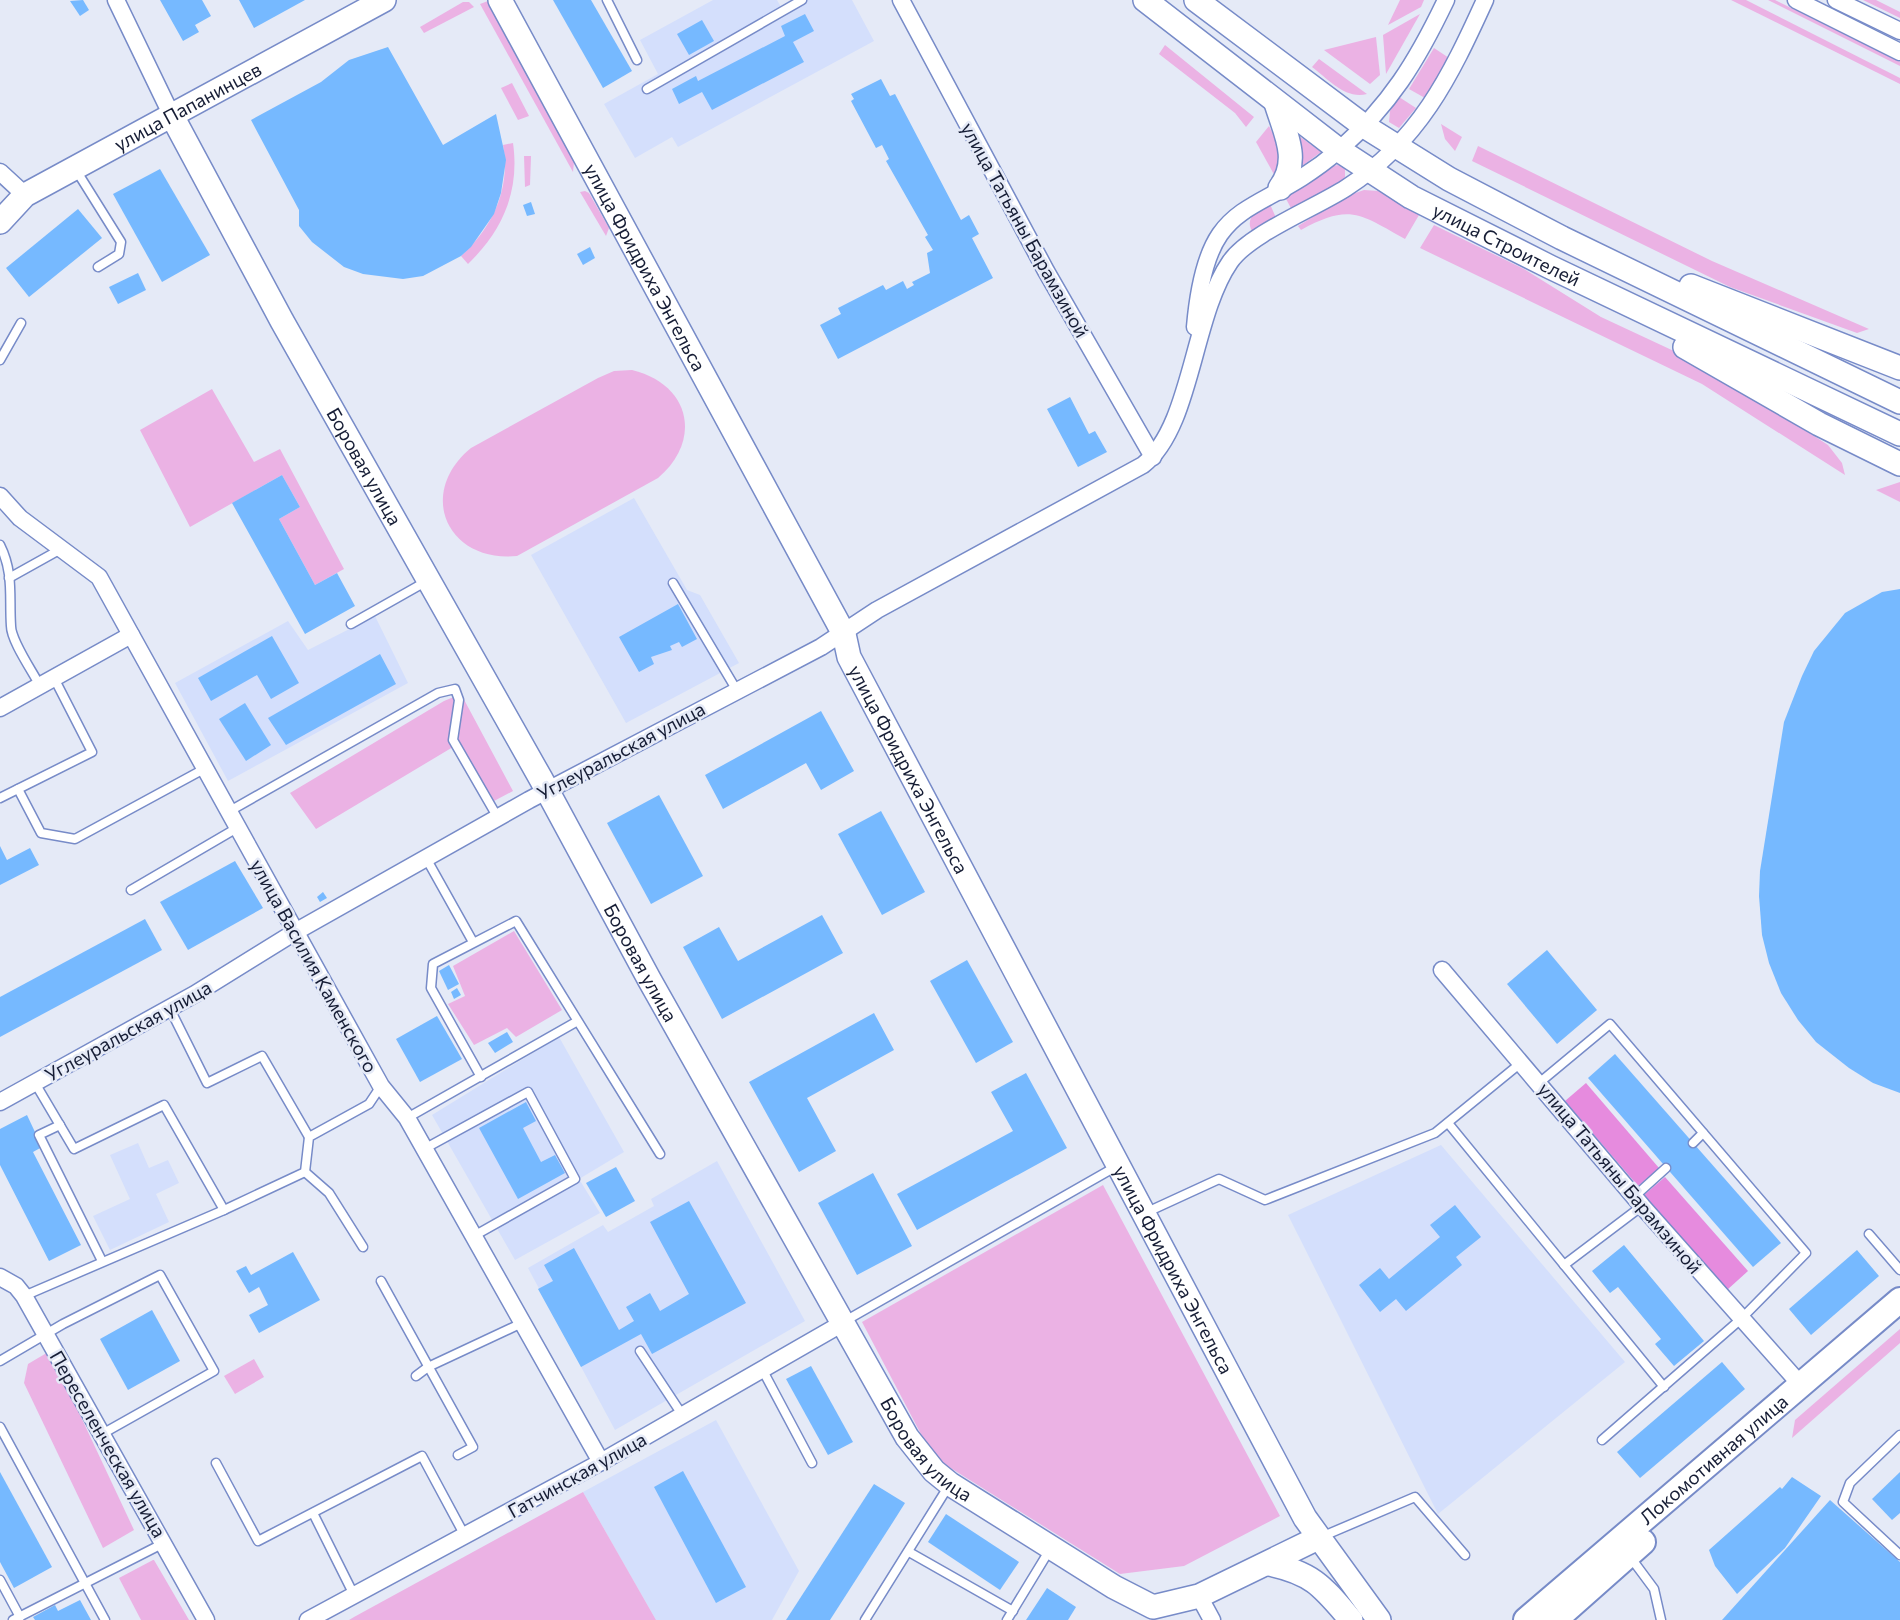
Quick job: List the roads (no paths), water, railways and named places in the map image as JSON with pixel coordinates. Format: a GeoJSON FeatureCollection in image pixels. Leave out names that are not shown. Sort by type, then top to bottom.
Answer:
{"type":"FeatureCollection","features":[{"type":"Feature","properties":{"kind":"main road","name":"улица Папанинцев"},"geometry":{"type":"LineString","coordinates":[[0,222],[25,195],[357,10],[384,0]]}},
{"type":"Feature","properties":{"kind":"main road","name":"улица Фридриха Энгельса"},"geometry":{"type":"LineString","coordinates":[[500,0],[844,634],[849,657],[1318,1538]]}},
{"type":"Feature","properties":{"kind":"main road","name":"улица Строителей"},"geometry":{"type":"LineString","coordinates":[[1144,0],[1370,172],[1433,208],[1550,267],[1900,433]]}},
{"type":"Feature","properties":{"kind":"main road","name":"улица Строителей"},"geometry":{"type":"LineString","coordinates":[[1196,0],[1364,126],[1398,148],[1562,238],[1900,402]]}},
{"type":"Feature","properties":{"kind":"main road"},"geometry":{"type":"LineString","coordinates":[[1276,103],[1291,149],[1292,165],[1280,188]]}},
{"type":"Feature","properties":{"kind":"main road","name":"Боровая улица"},"geometry":{"type":"LineString","coordinates":[[171,114],[282,321],[548,790],[649,979],[907,1437],[934,1471],[950,1484],[1114,1587],[1153,1606],[1199,1596],[1318,1538]]}},
{"type":"Feature","properties":{"kind":"main road"},"geometry":{"type":"LineString","coordinates":[[1562,238],[1823,335],[1900,368]]}},
{"type":"Feature","properties":{"kind":"main road"},"geometry":{"type":"LineString","coordinates":[[1550,267],[1819,424],[1900,464]]}},
{"type":"Feature","properties":{"kind":"main road","name":"Локомотивная улица"},"geometry":{"type":"LineString","coordinates":[[1526,1620],[1900,1300]]}},
{"type":"Feature","properties":{"kind":"main road","name":"Локомотивная улица"},"geometry":{"type":"LineString","coordinates":[[1555,1620],[1900,1319]]}},
{"type":"Feature","properties":{"kind":"main road"},"geometry":{"type":"LineString","coordinates":[[1318,1538],[1344,1612]]}},
{"type":"Feature","properties":{"kind":"main road"},"geometry":{"type":"LineString","coordinates":[[1318,1538],[1379,1620]]}},
{"type":"Feature","properties":{"kind":"main road"},"geometry":{"type":"LineString","coordinates":[[1269,1564],[1298,1570],[1319,1584],[1344,1612]]}},
{"type":"Feature","properties":{"kind":"street"},"geometry":{"type":"LineString","coordinates":[[116,0],[171,114]]}},
{"type":"Feature","properties":{"kind":"street","name":"улица Татьяны Барамзиной"},"geometry":{"type":"LineString","coordinates":[[901,0],[1046,271],[1153,457]]}},
{"type":"Feature","properties":{"kind":"street"},"geometry":{"type":"LineString","coordinates":[[1192,359],[1198,288],[1218,234],[1231,219],[1339,150],[1364,126],[1398,89],[1446,0]]}},
{"type":"Feature","properties":{"kind":"street"},"geometry":{"type":"LineString","coordinates":[[1153,457],[1171,426],[1201,325],[1231,260],[1255,239],[1370,172],[1398,148],[1414,131],[1455,63],[1485,0]]}},
{"type":"Feature","properties":{"kind":"street"},"geometry":{"type":"LineString","coordinates":[[1796,0],[1900,52]]}},
{"type":"Feature","properties":{"kind":"street"},"geometry":{"type":"LineString","coordinates":[[1836,0],[1900,31]]}},
{"type":"Feature","properties":{"kind":"street"},"geometry":{"type":"LineString","coordinates":[[0,172],[25,195]]}},
{"type":"Feature","properties":{"kind":"street","name":"Углеуральская улица"},"geometry":{"type":"LineString","coordinates":[[0,1102],[170,1009],[295,932],[426,858],[736,689],[844,634],[877,611],[1153,457]]}},
{"type":"Feature","properties":{"kind":"street","name":"улица Василия Каменского"},"geometry":{"type":"LineString","coordinates":[[0,496],[20,518],[99,577],[381,1086],[407,1118],[520,1324],[601,1462]]}},
{"type":"Feature","properties":{"kind":"street"},"geometry":{"type":"LineString","coordinates":[[0,708],[131,635]]}},
{"type":"Feature","properties":{"kind":"street","name":"улица Татьяны Барамзиной"},"geometry":{"type":"LineString","coordinates":[[1442,970],[1638,1201],[1800,1384]]}},
{"type":"Feature","properties":{"kind":"street","name":"Переселенческая улица"},"geometry":{"type":"LineString","coordinates":[[0,1277],[16,1286],[24,1296],[206,1620]]}},
{"type":"Feature","properties":{"kind":"street","name":"Гатчинская улица"},"geometry":{"type":"LineString","coordinates":[[308,1620],[601,1462],[843,1323]]}},
{"type":"Feature","properties":{"kind":"street"},"geometry":{"type":"LineString","coordinates":[[1199,1596],[1212,1620]]}},
{"type":"Feature","properties":{"kind":"lane"},"geometry":{"type":"LineString","coordinates":[[607,0],[637,60]]}},
{"type":"Feature","properties":{"kind":"lane"},"geometry":{"type":"LineString","coordinates":[[647,89],[802,0]]}},
{"type":"Feature","properties":{"kind":"lane"},"geometry":{"type":"LineString","coordinates":[[75,167],[121,242],[118,254],[99,267]]}},
{"type":"Feature","properties":{"kind":"lane"},"geometry":{"type":"LineString","coordinates":[[0,360],[21,323]]}},
{"type":"Feature","properties":{"kind":"lane"},"geometry":{"type":"LineString","coordinates":[[0,545],[6,556],[13,604],[10,629],[92,752],[0,798]]}},
{"type":"Feature","properties":{"kind":"lane"},"geometry":{"type":"LineString","coordinates":[[9,578],[62,549]]}},
{"type":"Feature","properties":{"kind":"lane"},"geometry":{"type":"LineString","coordinates":[[351,624],[429,579]]}},
{"type":"Feature","properties":{"kind":"lane"},"geometry":{"type":"LineString","coordinates":[[673,583],[736,689]]}},
{"type":"Feature","properties":{"kind":"lane"},"geometry":{"type":"LineString","coordinates":[[228,812],[438,693],[455,689],[458,700],[453,740],[498,818]]}},
{"type":"Feature","properties":{"kind":"lane"},"geometry":{"type":"LineString","coordinates":[[18,789],[41,833],[75,839],[204,769]]}},
{"type":"Feature","properties":{"kind":"lane"},"geometry":{"type":"LineString","coordinates":[[131,890],[237,828]]}},
{"type":"Feature","properties":{"kind":"lane"},"geometry":{"type":"LineString","coordinates":[[426,858],[473,942]]}},
{"type":"Feature","properties":{"kind":"lane"},"geometry":{"type":"LineString","coordinates":[[481,1077],[431,988],[433,964],[516,921],[660,1154]]}},
{"type":"Feature","properties":{"kind":"lane"},"geometry":{"type":"LineString","coordinates":[[170,1009],[207,1083],[262,1056],[309,1137],[304,1172]]}},
{"type":"Feature","properties":{"kind":"lane"},"geometry":{"type":"LineString","coordinates":[[407,1118],[576,1022]]}},
{"type":"Feature","properties":{"kind":"lane"},"geometry":{"type":"LineString","coordinates":[[1539,1083],[1610,1024],[1806,1253],[1741,1319],[1602,1440]]}},
{"type":"Feature","properties":{"kind":"lane"},"geometry":{"type":"LineString","coordinates":[[1145,1213],[1219,1179],[1265,1200],[1435,1133],[1522,1062]]}},
{"type":"Feature","properties":{"kind":"lane"},"geometry":{"type":"LineString","coordinates":[[35,1083],[74,1149],[164,1105],[224,1210]]}},
{"type":"Feature","properties":{"kind":"lane"},"geometry":{"type":"LineString","coordinates":[[309,1137],[369,1104],[381,1086]]}},
{"type":"Feature","properties":{"kind":"lane"},"geometry":{"type":"LineString","coordinates":[[424,1149],[528,1092],[575,1179],[472,1237]]}},
{"type":"Feature","properties":{"kind":"lane"},"geometry":{"type":"LineString","coordinates":[[1448,1123],[1664,1387]]}},
{"type":"Feature","properties":{"kind":"lane"},"geometry":{"type":"LineString","coordinates":[[60,1125],[39,1135],[102,1261]]}},
{"type":"Feature","properties":{"kind":"lane"},"geometry":{"type":"LineString","coordinates":[[1693,1143],[1703,1133]]}},
{"type":"Feature","properties":{"kind":"lane"},"geometry":{"type":"LineString","coordinates":[[843,1323],[1119,1165]]}},
{"type":"Feature","properties":{"kind":"lane"},"geometry":{"type":"LineString","coordinates":[[1564,1265],[1638,1201],[1666,1168]]}},
{"type":"Feature","properties":{"kind":"lane"},"geometry":{"type":"LineString","coordinates":[[24,1296],[224,1210],[304,1172]]}},
{"type":"Feature","properties":{"kind":"lane"},"geometry":{"type":"LineString","coordinates":[[304,1172],[330,1193],[363,1247]]}},
{"type":"Feature","properties":{"kind":"lane"},"geometry":{"type":"LineString","coordinates":[[1869,1234],[1900,1270]]}},
{"type":"Feature","properties":{"kind":"lane"},"geometry":{"type":"LineString","coordinates":[[0,1361],[160,1275],[214,1371],[102,1434]]}},
{"type":"Feature","properties":{"kind":"lane"},"geometry":{"type":"LineString","coordinates":[[381,1281],[473,1447],[458,1455]]}},
{"type":"Feature","properties":{"kind":"lane"},"geometry":{"type":"LineString","coordinates":[[416,1376],[428,1367],[520,1324]]}},
{"type":"Feature","properties":{"kind":"lane"},"geometry":{"type":"LineString","coordinates":[[640,1350],[682,1416]]}},
{"type":"Feature","properties":{"kind":"lane"},"geometry":{"type":"LineString","coordinates":[[762,1369],[812,1463]]}},
{"type":"Feature","properties":{"kind":"lane"},"geometry":{"type":"LineString","coordinates":[[0,1427],[105,1620]]}},
{"type":"Feature","properties":{"kind":"lane"},"geometry":{"type":"LineString","coordinates":[[1900,1435],[1850,1483],[1843,1502],[1868,1530],[1900,1555]]}},
{"type":"Feature","properties":{"kind":"lane"},"geometry":{"type":"LineString","coordinates":[[216,1463],[258,1541],[422,1456],[465,1536]]}},
{"type":"Feature","properties":{"kind":"lane"},"geometry":{"type":"LineString","coordinates":[[865,1620],[950,1484]]}},
{"type":"Feature","properties":{"kind":"lane"},"geometry":{"type":"LineString","coordinates":[[1318,1538],[1415,1497],[1465,1555]]}},
{"type":"Feature","properties":{"kind":"lane"},"geometry":{"type":"LineString","coordinates":[[313,1513],[354,1595]]}},
{"type":"Feature","properties":{"kind":"lane"},"geometry":{"type":"LineString","coordinates":[[0,1580],[17,1618],[164,1543]]}},
{"type":"Feature","properties":{"kind":"lane"},"geometry":{"type":"LineString","coordinates":[[1007,1620],[1051,1548]]}},
{"type":"Feature","properties":{"kind":"lane"},"geometry":{"type":"LineString","coordinates":[[909,1552],[1013,1611]]}},
{"type":"Feature","properties":{"kind":"lane"},"geometry":{"type":"LineString","coordinates":[[1629,1554],[1654,1589],[1661,1620]]}}]}
